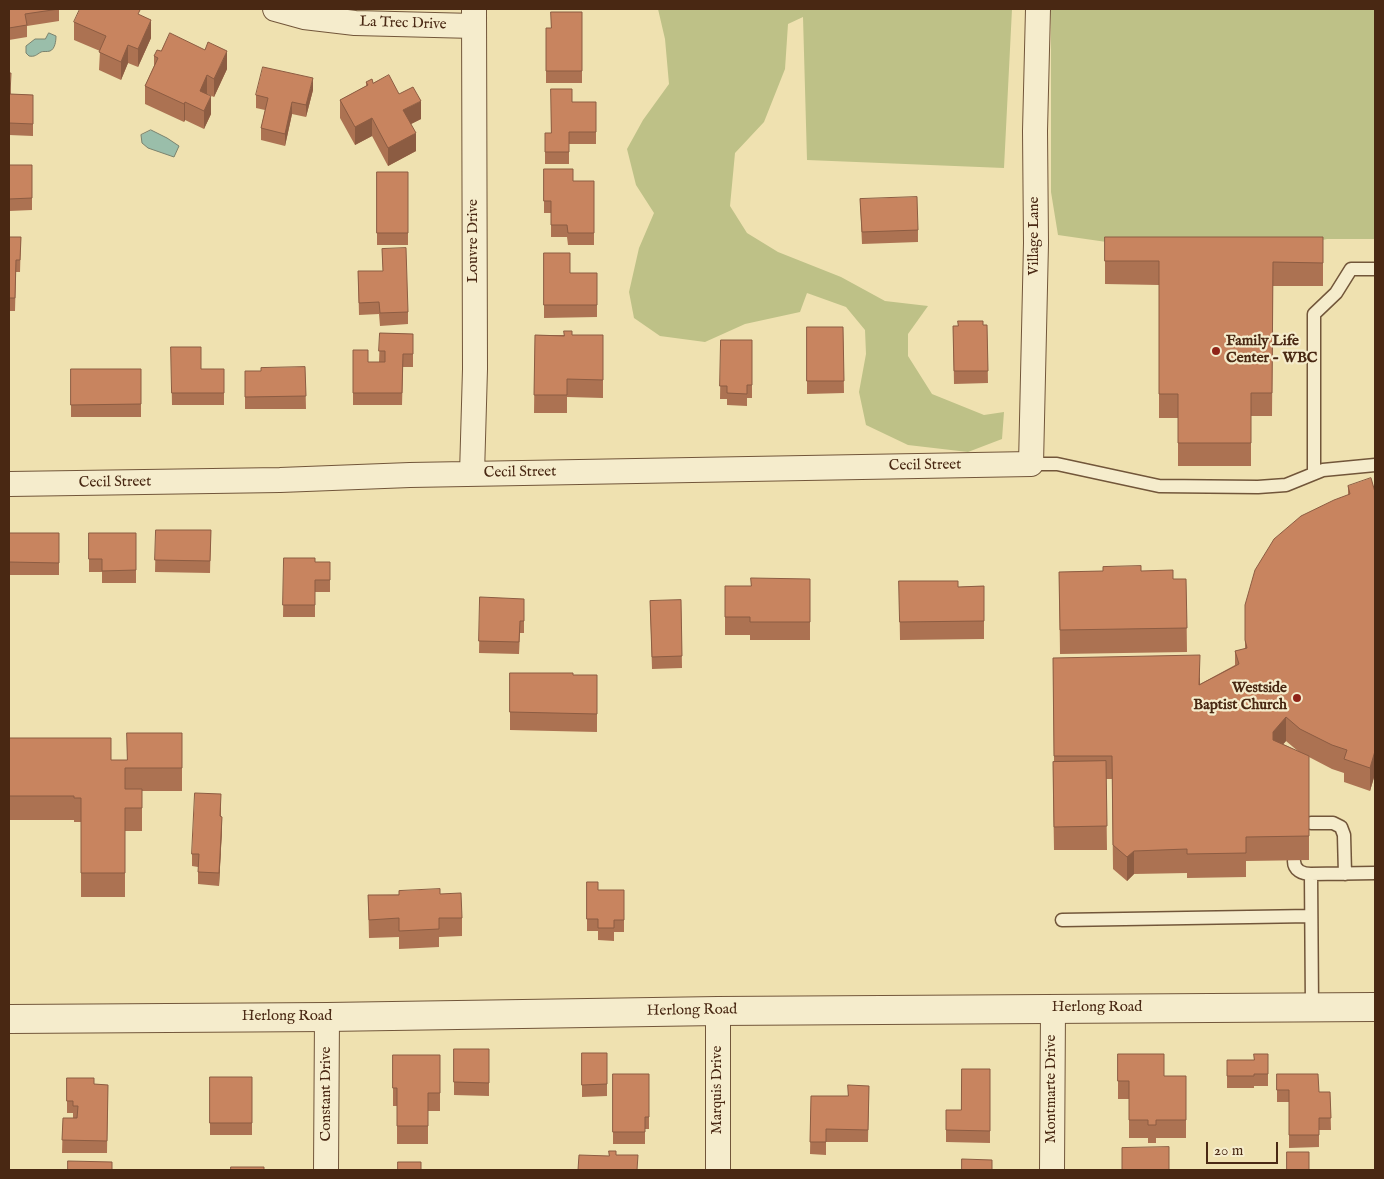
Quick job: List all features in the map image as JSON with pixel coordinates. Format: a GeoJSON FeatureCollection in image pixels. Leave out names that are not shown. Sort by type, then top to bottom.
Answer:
{"type":"FeatureCollection","features":[{"type":"Feature","properties":{"kind":"street","name":"La Trec Drive"},"geometry":{"type":"LineString","coordinates":[[275,9],[304,17],[355,23],[474,18]]}},
{"type":"Feature","properties":{"kind":"street","name":"Village Lane"},"geometry":{"type":"LineString","coordinates":[[1031,464],[1036,253],[1035,131],[1038,9]]}},
{"type":"Feature","properties":{"kind":"street","name":"Louvre Drive"},"geometry":{"type":"LineString","coordinates":[[472,474],[475,369],[474,18]]}},
{"type":"Feature","properties":{"kind":"street","name":"Cecil Street"},"geometry":{"type":"LineString","coordinates":[[9,484],[1031,464]]}},
{"type":"Feature","properties":{"kind":"street","name":"Herlong Road"},"geometry":{"type":"LineString","coordinates":[[9,1019],[1053,1008],[1375,1007]]}},
{"type":"Feature","properties":{"kind":"street","name":"Montmarte Drive"},"geometry":{"type":"LineString","coordinates":[[1052,1170],[1053,1008]]}},
{"type":"Feature","properties":{"kind":"street","name":"Marquis Drive"},"geometry":{"type":"LineString","coordinates":[[718,1011],[718,1170]]}},
{"type":"Feature","properties":{"kind":"street","name":"Constant Drive"},"geometry":{"type":"LineString","coordinates":[[326,1170],[327,1017]]}},
{"type":"Feature","properties":{"kind":"lane"},"geometry":{"type":"LineString","coordinates":[[1314,473],[1314,314],[1336,293],[1351,269],[1375,269]]}},
{"type":"Feature","properties":{"kind":"lane"},"geometry":{"type":"LineString","coordinates":[[1031,464],[1057,464],[1159,486],[1258,487],[1286,486],[1323,470],[1375,465]]}},
{"type":"Feature","properties":{"kind":"lane"},"geometry":{"type":"LineString","coordinates":[[1311,823],[1333,823],[1341,827],[1344,835],[1345,874]]}},
{"type":"Feature","properties":{"kind":"lane"},"geometry":{"type":"LineString","coordinates":[[1294,860],[1296,869],[1304,874],[1375,874]]}},
{"type":"Feature","properties":{"kind":"lane"},"geometry":{"type":"LineString","coordinates":[[1311,874],[1312,1007]]}},
{"type":"Feature","properties":{"kind":"lane"},"geometry":{"type":"LineString","coordinates":[[1062,920],[1311,916]]}},
{"type":"Feature","properties":{"kind":"green space"},"geometry":{"type":"Polygon","coordinates":[[[658,9],[1012,9],[1004,168],[807,160],[803,17],[788,24],[785,69],[764,122],[735,153],[730,206],[747,233],[778,252],[841,277],[885,301],[928,306],[908,334],[908,356],[932,394],[984,415],[1004,412],[1002,439],[968,452],[908,445],[866,425],[859,392],[866,354],[865,330],[846,307],[807,293],[800,312],[745,324],[705,342],[660,336],[634,318],[629,292],[639,248],[654,213],[636,185],[627,149],[643,120],[669,84],[665,39],[658,9]]]}},
{"type":"Feature","properties":{"kind":"green space"},"geometry":{"type":"Polygon","coordinates":[[[1051,9],[1375,9],[1375,239],[1327,239],[1288,247],[1162,250],[1058,235],[1051,192],[1051,9]]]}},
{"type":"Feature","properties":{"kind":"shaded area"},"geometry":{"type":"Polygon","coordinates":[[[49,33],[56,36],[55,45],[52,50],[35,56],[29,56],[26,53],[26,46],[35,39],[45,39],[49,33]]]}},
{"type":"Feature","properties":{"kind":"shaded area"},"geometry":{"type":"Polygon","coordinates":[[[151,130],[179,146],[174,157],[148,148],[142,143],[141,135],[151,130]]]}},
{"type":"Feature","properties":{"kind":"building"},"geometry":{"type":"Polygon","coordinates":[[[9,9],[59,9],[25,14],[27,25],[9,28],[9,9]]]}},
{"type":"Feature","properties":{"kind":"building"},"geometry":{"type":"Polygon","coordinates":[[[80,9],[138,9],[140,10],[138,14],[151,20],[138,49],[128,45],[121,62],[99,52],[106,36],[74,22],[80,9]]]}},
{"type":"Feature","properties":{"kind":"building"},"geometry":{"type":"Polygon","coordinates":[[[551,12],[582,12],[582,71],[546,71],[546,28],[551,28],[551,12]]]}},
{"type":"Feature","properties":{"kind":"building"},"geometry":{"type":"Polygon","coordinates":[[[170,33],[205,50],[208,42],[227,51],[214,79],[207,75],[200,91],[211,96],[204,111],[145,86],[158,58],[154,56],[157,50],[161,51],[170,33]]]}},
{"type":"Feature","properties":{"kind":"building"},"geometry":{"type":"Polygon","coordinates":[[[263,67],[313,78],[306,105],[292,102],[285,134],[261,128],[268,98],[256,95],[263,67]]]}},
{"type":"Feature","properties":{"kind":"building"},"geometry":{"type":"Polygon","coordinates":[[[9,73],[11,73],[10,94],[33,95],[33,124],[9,123],[9,73]]]}},
{"type":"Feature","properties":{"kind":"building"},"geometry":{"type":"Polygon","coordinates":[[[389,75],[399,94],[413,87],[421,101],[403,110],[416,133],[388,148],[372,118],[355,127],[340,100],[368,85],[366,82],[372,79],[373,83],[389,75]]]}},
{"type":"Feature","properties":{"kind":"building"},"geometry":{"type":"Polygon","coordinates":[[[551,89],[572,89],[572,102],[596,102],[596,132],[569,132],[569,152],[545,152],[545,133],[551,133],[551,89]]]}},
{"type":"Feature","properties":{"kind":"building"},"geometry":{"type":"Polygon","coordinates":[[[9,165],[32,165],[32,198],[9,199],[9,165]]]}},
{"type":"Feature","properties":{"kind":"building"},"geometry":{"type":"Polygon","coordinates":[[[544,169],[573,169],[573,181],[594,181],[594,233],[568,233],[567,225],[551,225],[551,201],[544,201],[544,169]]]}},
{"type":"Feature","properties":{"kind":"building"},"geometry":{"type":"Polygon","coordinates":[[[377,172],[408,172],[408,233],[377,233],[377,172]]]}},
{"type":"Feature","properties":{"kind":"building"},"geometry":{"type":"Polygon","coordinates":[[[917,197],[918,230],[862,232],[860,199],[917,197]]]}},
{"type":"Feature","properties":{"kind":"building"},"geometry":{"type":"Polygon","coordinates":[[[9,237],[21,237],[20,260],[16,260],[15,298],[9,298],[9,237]]]}},
{"type":"Feature","properties":{"kind":"building","name":"Family Life Center - WBC"},"geometry":{"type":"Polygon","coordinates":[[[1105,237],[1323,237],[1323,263],[1273,262],[1272,393],[1251,393],[1251,443],[1178,443],[1178,394],[1159,394],[1159,261],[1105,261],[1105,237]]]}},
{"type":"Feature","properties":{"kind":"building"},"geometry":{"type":"Polygon","coordinates":[[[406,248],[408,312],[380,313],[379,302],[359,303],[358,271],[383,271],[382,249],[406,248]]]}},
{"type":"Feature","properties":{"kind":"building"},"geometry":{"type":"Polygon","coordinates":[[[544,253],[570,253],[570,273],[597,273],[597,305],[544,305],[544,253]]]}},
{"type":"Feature","properties":{"kind":"building"},"geometry":{"type":"Polygon","coordinates":[[[958,321],[983,321],[983,325],[987,325],[988,371],[954,371],[953,326],[958,326],[958,321]]]}},
{"type":"Feature","properties":{"kind":"building"},"geometry":{"type":"Polygon","coordinates":[[[807,327],[843,327],[844,381],[807,381],[807,327]]]}},
{"type":"Feature","properties":{"kind":"building"},"geometry":{"type":"Polygon","coordinates":[[[564,331],[572,331],[572,335],[603,335],[603,380],[567,379],[567,395],[534,395],[535,335],[564,336],[564,331]]]}},
{"type":"Feature","properties":{"kind":"building"},"geometry":{"type":"Polygon","coordinates":[[[380,333],[413,334],[413,354],[403,354],[402,393],[353,393],[353,350],[368,350],[368,362],[385,362],[385,351],[379,351],[380,333]]]}},
{"type":"Feature","properties":{"kind":"building"},"geometry":{"type":"Polygon","coordinates":[[[721,340],[752,340],[752,385],[747,385],[747,394],[727,393],[727,386],[720,386],[721,340]]]}},
{"type":"Feature","properties":{"kind":"building"},"geometry":{"type":"Polygon","coordinates":[[[171,347],[201,347],[201,369],[224,369],[224,393],[172,393],[171,347]]]}},
{"type":"Feature","properties":{"kind":"building"},"geometry":{"type":"Polygon","coordinates":[[[305,367],[306,396],[245,397],[245,371],[261,371],[261,368],[305,367]]]}},
{"type":"Feature","properties":{"kind":"building"},"geometry":{"type":"Polygon","coordinates":[[[71,369],[141,369],[141,404],[71,405],[71,369]]]}},
{"type":"Feature","properties":{"kind":"building","name":"Westside Baptist Church"},"geometry":{"type":"Polygon","coordinates":[[[1371,478],[1375,492],[1375,751],[1370,768],[1344,759],[1347,750],[1332,745],[1300,729],[1286,717],[1273,732],[1273,740],[1309,756],[1309,836],[1246,837],[1246,853],[1187,854],[1187,849],[1134,851],[1127,857],[1113,845],[1112,756],[1054,756],[1053,658],[1200,655],[1199,685],[1239,664],[1235,651],[1247,648],[1245,640],[1245,605],[1255,570],[1274,539],[1301,516],[1350,494],[1348,486],[1371,478]]]}},
{"type":"Feature","properties":{"kind":"building"},"geometry":{"type":"Polygon","coordinates":[[[156,530],[211,530],[210,561],[155,560],[156,530]]]}},
{"type":"Feature","properties":{"kind":"building"},"geometry":{"type":"Polygon","coordinates":[[[9,533],[59,533],[59,563],[9,562],[9,533]]]}},
{"type":"Feature","properties":{"kind":"building"},"geometry":{"type":"Polygon","coordinates":[[[89,533],[136,533],[136,570],[102,571],[102,559],[89,559],[89,533]]]}},
{"type":"Feature","properties":{"kind":"building"},"geometry":{"type":"Polygon","coordinates":[[[284,558],[315,558],[315,562],[330,562],[330,580],[315,580],[315,605],[283,605],[284,558]]]}},
{"type":"Feature","properties":{"kind":"building"},"geometry":{"type":"Polygon","coordinates":[[[1141,566],[1141,571],[1173,570],[1173,579],[1186,579],[1187,628],[1060,630],[1059,572],[1103,571],[1103,567],[1141,566]]]}},
{"type":"Feature","properties":{"kind":"building"},"geometry":{"type":"Polygon","coordinates":[[[751,578],[810,579],[810,622],[750,622],[750,617],[725,617],[725,586],[751,586],[751,578]]]}},
{"type":"Feature","properties":{"kind":"building"},"geometry":{"type":"Polygon","coordinates":[[[899,581],[958,581],[958,587],[984,586],[984,621],[900,622],[899,581]]]}},
{"type":"Feature","properties":{"kind":"building"},"geometry":{"type":"Polygon","coordinates":[[[480,597],[524,599],[524,621],[520,621],[519,642],[479,641],[480,597]]]}},
{"type":"Feature","properties":{"kind":"building"},"geometry":{"type":"Polygon","coordinates":[[[681,600],[682,656],[652,657],[650,601],[681,600]]]}},
{"type":"Feature","properties":{"kind":"building"},"geometry":{"type":"Polygon","coordinates":[[[510,673],[597,675],[597,714],[510,712],[510,673]]]}},
{"type":"Feature","properties":{"kind":"building"},"geometry":{"type":"Polygon","coordinates":[[[127,733],[182,733],[182,768],[125,768],[125,789],[142,789],[142,808],[125,808],[125,873],[81,873],[81,798],[74,798],[74,796],[9,796],[9,738],[111,738],[111,760],[127,760],[127,733]]]}},
{"type":"Feature","properties":{"kind":"building"},"geometry":{"type":"Polygon","coordinates":[[[1106,761],[1107,826],[1054,827],[1053,762],[1106,761]]]}},
{"type":"Feature","properties":{"kind":"building"},"geometry":{"type":"Polygon","coordinates":[[[195,793],[221,794],[220,816],[222,817],[219,873],[198,872],[199,854],[192,854],[195,793]]]}},
{"type":"Feature","properties":{"kind":"building"},"geometry":{"type":"Polygon","coordinates":[[[587,882],[598,882],[598,890],[624,890],[624,920],[614,920],[614,928],[598,928],[598,919],[587,919],[587,882]]]}},
{"type":"Feature","properties":{"kind":"building"},"geometry":{"type":"Polygon","coordinates":[[[440,889],[440,894],[461,893],[462,918],[439,918],[439,929],[399,931],[399,918],[369,920],[368,895],[399,895],[399,891],[440,889]]]}},
{"type":"Feature","properties":{"kind":"building"},"geometry":{"type":"Polygon","coordinates":[[[454,1049],[489,1049],[489,1083],[454,1082],[454,1049]]]}},
{"type":"Feature","properties":{"kind":"building"},"geometry":{"type":"Polygon","coordinates":[[[582,1053],[607,1053],[607,1084],[582,1085],[582,1053]]]}},
{"type":"Feature","properties":{"kind":"building"},"geometry":{"type":"Polygon","coordinates":[[[1118,1054],[1164,1054],[1164,1076],[1186,1076],[1186,1120],[1156,1120],[1156,1125],[1148,1125],[1148,1120],[1129,1120],[1129,1081],[1118,1081],[1118,1054]]]}},
{"type":"Feature","properties":{"kind":"building"},"geometry":{"type":"Polygon","coordinates":[[[1254,1054],[1268,1054],[1268,1074],[1227,1076],[1227,1060],[1254,1060],[1254,1054]]]}},
{"type":"Feature","properties":{"kind":"building"},"geometry":{"type":"Polygon","coordinates":[[[393,1055],[440,1055],[440,1093],[428,1093],[428,1126],[397,1126],[397,1088],[393,1088],[393,1055]]]}},
{"type":"Feature","properties":{"kind":"building"},"geometry":{"type":"Polygon","coordinates":[[[962,1069],[990,1069],[990,1131],[946,1130],[946,1110],[961,1110],[962,1069]]]}},
{"type":"Feature","properties":{"kind":"building"},"geometry":{"type":"Polygon","coordinates":[[[613,1074],[649,1074],[649,1117],[645,1117],[645,1132],[613,1132],[613,1074]]]}},
{"type":"Feature","properties":{"kind":"building"},"geometry":{"type":"Polygon","coordinates":[[[1277,1074],[1318,1074],[1319,1092],[1330,1092],[1331,1118],[1319,1118],[1319,1135],[1289,1135],[1289,1090],[1277,1090],[1277,1074]]]}},
{"type":"Feature","properties":{"kind":"building"},"geometry":{"type":"Polygon","coordinates":[[[210,1077],[252,1077],[252,1123],[210,1123],[210,1077]]]}},
{"type":"Feature","properties":{"kind":"building"},"geometry":{"type":"Polygon","coordinates":[[[67,1078],[94,1078],[94,1084],[108,1085],[107,1141],[62,1140],[63,1118],[77,1118],[78,1106],[73,1106],[73,1101],[67,1101],[67,1078]]]}},
{"type":"Feature","properties":{"kind":"building"},"geometry":{"type":"Polygon","coordinates":[[[848,1085],[869,1086],[868,1130],[826,1129],[826,1142],[810,1142],[811,1096],[848,1096],[848,1085]]]}},
{"type":"Feature","properties":{"kind":"building"},"geometry":{"type":"Polygon","coordinates":[[[1169,1147],[1169,1170],[1122,1170],[1122,1148],[1169,1147]]]}},
{"type":"Feature","properties":{"kind":"building"},"geometry":{"type":"Polygon","coordinates":[[[609,1151],[616,1151],[616,1155],[638,1155],[637,1170],[578,1170],[579,1155],[609,1156],[609,1151]]]}},
{"type":"Feature","properties":{"kind":"building"},"geometry":{"type":"Polygon","coordinates":[[[1287,1152],[1309,1152],[1309,1170],[1287,1170],[1287,1152]]]}},
{"type":"Feature","properties":{"kind":"building"},"geometry":{"type":"Polygon","coordinates":[[[962,1159],[992,1160],[992,1170],[962,1170],[962,1159]]]}},
{"type":"Feature","properties":{"kind":"building"},"geometry":{"type":"Polygon","coordinates":[[[68,1161],[112,1162],[112,1170],[68,1170],[68,1161]]]}},
{"type":"Feature","properties":{"kind":"building"},"geometry":{"type":"Polygon","coordinates":[[[398,1162],[421,1162],[421,1170],[398,1170],[398,1162]]]}},
{"type":"Feature","properties":{"kind":"building"},"geometry":{"type":"Polygon","coordinates":[[[231,1167],[264,1167],[264,1170],[231,1170],[231,1167]]]}},
{"type":"Feature","properties":{"kind":"place","name":"Family Life Center - WBC"},"geometry":{"type":"Point","coordinates":[1216,351]}},
{"type":"Feature","properties":{"kind":"place","name":"Westside Baptist Church"},"geometry":{"type":"Point","coordinates":[1297,698]}}]}
